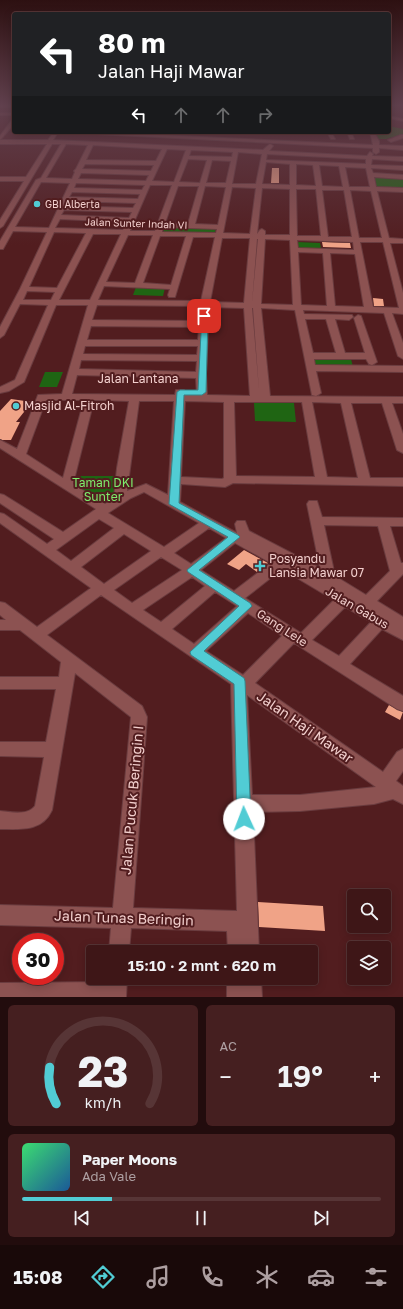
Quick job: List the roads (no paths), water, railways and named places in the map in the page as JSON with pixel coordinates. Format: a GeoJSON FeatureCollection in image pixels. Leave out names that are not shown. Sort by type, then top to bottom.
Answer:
{"type":"FeatureCollection","features":[{"type":"Feature","properties":{"kind":"street"},"geometry":{"type":"LineString","coordinates":[[0,216],[25,179],[47,153]]}},
{"type":"Feature","properties":{"kind":"street"},"geometry":{"type":"LineString","coordinates":[[0,247],[39,180],[44,179],[53,153]]}},
{"type":"Feature","properties":{"kind":"street"},"geometry":{"type":"LineString","coordinates":[[70,397],[74,372],[93,303],[163,153]]}},
{"type":"Feature","properties":{"kind":"street"},"geometry":{"type":"LineString","coordinates":[[138,286],[187,153]]}},
{"type":"Feature","properties":{"kind":"street"},"geometry":{"type":"LineString","coordinates":[[202,396],[202,358],[205,304],[235,153]]}},
{"type":"Feature","properties":{"kind":"street"},"geometry":{"type":"LineString","coordinates":[[260,396],[252,306],[257,237],[257,198],[264,189],[268,153]]}},
{"type":"Feature","properties":{"kind":"street"},"geometry":{"type":"LineString","coordinates":[[264,189],[268,153]]}},
{"type":"Feature","properties":{"kind":"street"},"geometry":{"type":"LineString","coordinates":[[308,153],[372,155],[403,158]]}},
{"type":"Feature","properties":{"kind":"street"},"geometry":{"type":"LineString","coordinates":[[0,335],[24,289],[62,208],[85,154],[93,154]]}},
{"type":"Feature","properties":{"kind":"street"},"geometry":{"type":"LineString","coordinates":[[17,302],[252,306],[331,313],[358,318],[388,314],[403,310],[368,166],[372,155]]}},
{"type":"Feature","properties":{"kind":"street"},"geometry":{"type":"LineString","coordinates":[[153,156],[161,156]]}},
{"type":"Feature","properties":{"kind":"street"},"geometry":{"type":"LineString","coordinates":[[186,157],[233,159]]}},
{"type":"Feature","properties":{"kind":"street"},"geometry":{"type":"LineString","coordinates":[[191,226],[210,158]]}},
{"type":"Feature","properties":{"kind":"street"},"geometry":{"type":"LineString","coordinates":[[268,161],[403,168]]}},
{"type":"Feature","properties":{"kind":"street"},"geometry":{"type":"LineString","coordinates":[[82,162],[157,163]]}},
{"type":"Feature","properties":{"kind":"street"},"geometry":{"type":"LineString","coordinates":[[95,171],[99,162]]}},
{"type":"Feature","properties":{"kind":"street"},"geometry":{"type":"LineString","coordinates":[[293,163],[293,238],[299,310],[316,393]]}},
{"type":"Feature","properties":{"kind":"street"},"geometry":{"type":"LineString","coordinates":[[316,164],[325,239]]}},
{"type":"Feature","properties":{"kind":"street"},"geometry":{"type":"LineString","coordinates":[[342,165],[369,310]]}},
{"type":"Feature","properties":{"kind":"street"},"geometry":{"type":"LineString","coordinates":[[77,171],[153,173]]}},
{"type":"Feature","properties":{"kind":"street"},"geometry":{"type":"LineString","coordinates":[[370,175],[403,177]]}},
{"type":"Feature","properties":{"kind":"street"},"geometry":{"type":"LineString","coordinates":[[0,179],[25,179]]}},
{"type":"Feature","properties":{"kind":"street"},"geometry":{"type":"LineString","coordinates":[[0,226],[25,179]]}},
{"type":"Feature","properties":{"kind":"street"},"geometry":{"type":"LineString","coordinates":[[39,180],[228,185],[264,189],[292,187],[402,190],[403,199]]}},
{"type":"Feature","properties":{"kind":"street"},"geometry":{"type":"LineString","coordinates":[[69,190],[144,192]]}},
{"type":"Feature","properties":{"kind":"street"},"geometry":{"type":"LineString","coordinates":[[66,199],[140,201]]}},
{"type":"Feature","properties":{"kind":"street"},"geometry":{"type":"LineString","coordinates":[[96,209],[102,200]]}},
{"type":"Feature","properties":{"kind":"street"},"geometry":{"type":"LineString","coordinates":[[62,208],[136,210]]}},
{"type":"Feature","properties":{"kind":"street"},"geometry":{"type":"LineString","coordinates":[[57,217],[132,220]]}},
{"type":"Feature","properties":{"kind":"street"},"geometry":{"type":"LineString","coordinates":[[257,237],[263,221]]}},
{"type":"Feature","properties":{"kind":"street"},"geometry":{"type":"LineString","coordinates":[[161,225],[220,227]]}},
{"type":"Feature","properties":{"kind":"street","name":"Jalan Sunter Indah VI"},"geometry":{"type":"LineString","coordinates":[[10,229],[403,241]]}},
{"type":"Feature","properties":{"kind":"street"},"geometry":{"type":"LineString","coordinates":[[0,390],[17,385],[19,382],[53,302],[90,232]]}},
{"type":"Feature","properties":{"kind":"street"},"geometry":{"type":"LineString","coordinates":[[170,304],[190,234]]}},
{"type":"Feature","properties":{"kind":"street"},"geometry":{"type":"LineString","coordinates":[[294,250],[358,252]]}},
{"type":"Feature","properties":{"kind":"street"},"geometry":{"type":"LineString","coordinates":[[326,251],[331,313],[341,356]]}},
{"type":"Feature","properties":{"kind":"street"},"geometry":{"type":"LineString","coordinates":[[101,284],[174,287]]}},
{"type":"Feature","properties":{"kind":"street"},"geometry":{"type":"LineString","coordinates":[[24,289],[60,290]]}},
{"type":"Feature","properties":{"kind":"street"},"geometry":{"type":"LineString","coordinates":[[331,313],[369,310],[388,314]]}},
{"type":"Feature","properties":{"kind":"street"},"geometry":{"type":"LineString","coordinates":[[388,314],[403,356]]}},
{"type":"Feature","properties":{"kind":"street"},"geometry":{"type":"LineString","coordinates":[[358,318],[374,369]]}},
{"type":"Feature","properties":{"kind":"street"},"geometry":{"type":"LineString","coordinates":[[88,323],[204,324]]}},
{"type":"Feature","properties":{"kind":"street"},"geometry":{"type":"LineString","coordinates":[[82,343],[203,343]]}},
{"type":"Feature","properties":{"kind":"street"},"geometry":{"type":"LineString","coordinates":[[308,356],[370,356]]}},
{"type":"Feature","properties":{"kind":"street"},"geometry":{"type":"LineString","coordinates":[[78,357],[202,358]]}},
{"type":"Feature","properties":{"kind":"street"},"geometry":{"type":"LineString","coordinates":[[311,368],[403,369]]}},
{"type":"Feature","properties":{"kind":"street"},"geometry":{"type":"LineString","coordinates":[[74,372],[202,375]]}},
{"type":"Feature","properties":{"kind":"street","name":"Jalan Lantana"},"geometry":{"type":"LineString","coordinates":[[70,397],[78,392],[180,395]]}},
{"type":"Feature","properties":{"kind":"street"},"geometry":{"type":"LineString","coordinates":[[202,396],[229,399],[316,393],[403,394]]}},
{"type":"Feature","properties":{"kind":"street"},"geometry":{"type":"LineString","coordinates":[[174,504],[180,395]]}},
{"type":"Feature","properties":{"kind":"street"},"geometry":{"type":"LineString","coordinates":[[0,456],[16,453],[42,397],[134,398],[180,395],[260,396],[346,400],[403,400]]}},
{"type":"Feature","properties":{"kind":"street"},"geometry":{"type":"LineString","coordinates":[[67,486],[90,397]]}},
{"type":"Feature","properties":{"kind":"street"},"geometry":{"type":"LineString","coordinates":[[47,550],[120,500],[123,468],[134,398]]}},
{"type":"Feature","properties":{"kind":"street"},"geometry":{"type":"LineString","coordinates":[[229,399],[230,479]]}},
{"type":"Feature","properties":{"kind":"street"},"geometry":{"type":"LineString","coordinates":[[306,399],[322,481]]}},
{"type":"Feature","properties":{"kind":"street"},"geometry":{"type":"LineString","coordinates":[[346,400],[365,482]]}},
{"type":"Feature","properties":{"kind":"street"},"geometry":{"type":"LineString","coordinates":[[386,400],[403,450]]}},
{"type":"Feature","properties":{"kind":"street","name":"Gang Lele"},"geometry":{"type":"LineString","coordinates":[[0,443],[67,486],[123,528],[403,704]]}},
{"type":"Feature","properties":{"kind":"street"},"geometry":{"type":"LineString","coordinates":[[175,480],[225,483],[230,479],[403,482]]}},
{"type":"Feature","properties":{"kind":"street","name":"Jalan Gabus"},"geometry":{"type":"LineString","coordinates":[[120,500],[143,488],[235,537],[403,634]]}},
{"type":"Feature","properties":{"kind":"street"},"geometry":{"type":"LineString","coordinates":[[0,498],[64,539]]}},
{"type":"Feature","properties":{"kind":"street"},"geometry":{"type":"LineString","coordinates":[[312,504],[329,579]]}},
{"type":"Feature","properties":{"kind":"street","name":"Jalan Haji Mawar"},"geometry":{"type":"LineString","coordinates":[[0,517],[132,610],[163,629],[394,789]]}},
{"type":"Feature","properties":{"kind":"street"},"geometry":{"type":"LineString","coordinates":[[317,521],[403,522]]}},
{"type":"Feature","properties":{"kind":"street"},"geometry":{"type":"LineString","coordinates":[[368,602],[400,569],[383,522]]}},
{"type":"Feature","properties":{"kind":"street"},"geometry":{"type":"LineString","coordinates":[[37,635],[103,589],[208,523]]}},
{"type":"Feature","properties":{"kind":"street"},"geometry":{"type":"LineString","coordinates":[[242,524],[242,531],[245,534],[329,579],[403,624]]}},
{"type":"Feature","properties":{"kind":"street"},"geometry":{"type":"LineString","coordinates":[[72,567],[123,528]]}},
{"type":"Feature","properties":{"kind":"street"},"geometry":{"type":"LineString","coordinates":[[132,610],[192,570],[235,537]]}},
{"type":"Feature","properties":{"kind":"street"},"geometry":{"type":"LineString","coordinates":[[196,652],[241,602],[281,563]]}},
{"type":"Feature","properties":{"kind":"street"},"geometry":{"type":"LineString","coordinates":[[163,629],[214,585]]}},
{"type":"Feature","properties":{"kind":"street"},"geometry":{"type":"LineString","coordinates":[[248,945],[244,919],[242,683],[343,600]]}},
{"type":"Feature","properties":{"kind":"street","name":"Jalan Pucuk Beringin I"},"geometry":{"type":"LineString","coordinates":[[0,606],[69,661],[136,711],[139,717],[122,918]]}},
{"type":"Feature","properties":{"kind":"street"},"geometry":{"type":"LineString","coordinates":[[340,665],[380,621]]}},
{"type":"Feature","properties":{"kind":"street"},"geometry":{"type":"LineString","coordinates":[[0,626],[24,625]]}},
{"type":"Feature","properties":{"kind":"street"},"geometry":{"type":"LineString","coordinates":[[0,820],[34,819],[40,815],[46,802],[53,750],[69,661]]}},
{"type":"Feature","properties":{"kind":"street"},"geometry":{"type":"LineString","coordinates":[[0,683],[64,683]]}},
{"type":"Feature","properties":{"kind":"street"},"geometry":{"type":"LineString","coordinates":[[0,749],[53,750]]}},
{"type":"Feature","properties":{"kind":"street"},"geometry":{"type":"LineString","coordinates":[[243,804],[300,803],[388,794],[394,789],[403,757]]}},
{"type":"Feature","properties":{"kind":"street","name":"Jalan Tunas Beringin"},"geometry":{"type":"LineString","coordinates":[[0,915],[244,919]]}},
{"type":"Feature","properties":{"kind":"street"},"geometry":{"type":"LineString","coordinates":[[120,945],[122,918]]}},
{"type":"Feature","properties":{"kind":"street"},"geometry":{"type":"LineString","coordinates":[[239,945],[244,919]]}},
{"type":"Feature","properties":{"kind":"street"},"geometry":{"type":"LineString","coordinates":[[238,985],[238,997]]}},
{"type":"Feature","properties":{"kind":"street"},"geometry":{"type":"LineString","coordinates":[[250,985],[251,997]]}},
{"type":"Feature","properties":{"kind":"street"},"geometry":{"type":"LineString","coordinates":[[0,994],[115,990]]}},
{"type":"Feature","properties":{"kind":"place","name":"GBI Alberta"},"geometry":{"type":"Point","coordinates":[37,204]}},
{"type":"Feature","properties":{"kind":"place","name":"Masjid Al-Fitroh"},"geometry":{"type":"Point","coordinates":[16,406]}},
{"type":"Feature","properties":{"kind":"place","name":"Posyandu Lansia Mawar 07"},"geometry":{"type":"Point","coordinates":[260,566]}},
{"type":"Feature","properties":{"kind":"park label","name":"Taman DKI Sunter"},"geometry":{"type":"Point","coordinates":[103,490]}}]}
